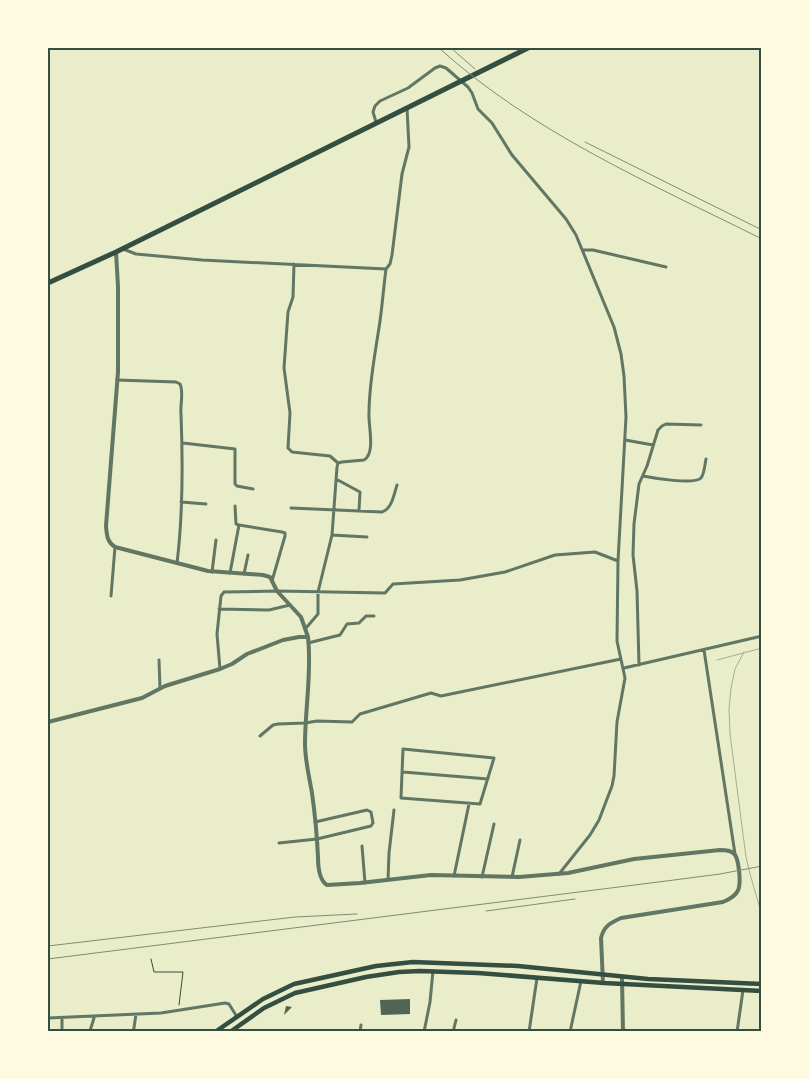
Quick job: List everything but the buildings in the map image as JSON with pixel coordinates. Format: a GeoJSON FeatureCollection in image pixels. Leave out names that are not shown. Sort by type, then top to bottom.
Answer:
{"type":"FeatureCollection","features":[{"type":"Feature","properties":{"kind":"highway"},"geometry":{"type":"LineString","coordinates":[[48,283],[116,252],[406,106],[528,48]]}},
{"type":"Feature","properties":{"kind":"main road"},"geometry":{"type":"LineString","coordinates":[[215,1032],[263,999],[294,984],[365,968],[413,962],[539,968],[602,975],[762,984]]}},
{"type":"Feature","properties":{"kind":"main road"},"geometry":{"type":"LineString","coordinates":[[365,968],[366,977]]}},
{"type":"Feature","properties":{"kind":"main road"},"geometry":{"type":"LineString","coordinates":[[538,977],[539,968]]}},
{"type":"Feature","properties":{"kind":"main road"},"geometry":{"type":"LineString","coordinates":[[230,1032],[267,1007],[295,993],[366,977],[399,972],[433,971],[602,983],[762,991]]}},
{"type":"Feature","properties":{"kind":"main road"},"geometry":{"type":"LineString","coordinates":[[263,999],[267,1007]]}},
{"type":"Feature","properties":{"kind":"street"},"geometry":{"type":"LineString","coordinates":[[376,122],[373,112],[375,106],[380,101],[408,88],[440,66],[446,68],[468,87],[478,109],[492,123],[512,155],[566,219],[582,250],[614,327],[621,354],[626,401],[618,562],[617,641],[624,668],[624,691],[617,722],[612,786],[602,814],[590,835],[559,874]]}},
{"type":"Feature","properties":{"kind":"street"},"geometry":{"type":"LineString","coordinates":[[294,264],[293,297],[288,312],[284,368],[290,413],[288,448],[292,452],[330,456],[338,463],[364,460],[369,455],[371,442],[368,420],[370,385],[386,269],[391,259],[402,174],[409,147],[406,106]]}},
{"type":"Feature","properties":{"kind":"street"},"geometry":{"type":"LineString","coordinates":[[123,248],[136,254],[202,260],[386,269]]}},
{"type":"Feature","properties":{"kind":"street"},"geometry":{"type":"LineString","coordinates":[[582,250],[593,250],[666,266]]}},
{"type":"Feature","properties":{"kind":"street"},"geometry":{"type":"LineString","coordinates":[[116,252],[118,287],[117,380],[106,526],[107,539],[115,547],[177,564],[212,572],[270,577],[277,591],[301,617],[308,637],[310,672],[304,746],[317,838],[318,863],[323,883],[331,886],[431,875],[482,877],[568,874],[634,859],[720,850],[735,854]]}},
{"type":"Feature","properties":{"kind":"street"},"geometry":{"type":"LineString","coordinates":[[117,380],[180,384],[182,388],[181,535],[177,564]]}},
{"type":"Feature","properties":{"kind":"street"},"geometry":{"type":"LineString","coordinates":[[638,665],[633,555],[638,494],[642,476],[658,430],[662,426],[666,424],[701,425]]}},
{"type":"Feature","properties":{"kind":"street"},"geometry":{"type":"LineString","coordinates":[[624,440],[654,445]]}},
{"type":"Feature","properties":{"kind":"street"},"geometry":{"type":"LineString","coordinates":[[183,443],[235,449],[235,484],[253,489]]}},
{"type":"Feature","properties":{"kind":"street"},"geometry":{"type":"LineString","coordinates":[[642,476],[681,482],[698,480],[701,477],[706,459]]}},
{"type":"Feature","properties":{"kind":"street"},"geometry":{"type":"LineString","coordinates":[[306,628],[317,616],[318,592],[332,535],[338,463]]}},
{"type":"Feature","properties":{"kind":"street"},"geometry":{"type":"LineString","coordinates":[[336,479],[360,492],[359,510]]}},
{"type":"Feature","properties":{"kind":"street"},"geometry":{"type":"LineString","coordinates":[[291,508],[386,511],[397,485]]}},
{"type":"Feature","properties":{"kind":"street"},"geometry":{"type":"LineString","coordinates":[[181,502],[206,504]]}},
{"type":"Feature","properties":{"kind":"street"},"geometry":{"type":"LineString","coordinates":[[236,506],[235,521],[239,525],[285,533],[272,582]]}},
{"type":"Feature","properties":{"kind":"street"},"geometry":{"type":"LineString","coordinates":[[230,573],[239,525]]}},
{"type":"Feature","properties":{"kind":"street"},"geometry":{"type":"LineString","coordinates":[[332,535],[367,537]]}},
{"type":"Feature","properties":{"kind":"street"},"geometry":{"type":"LineString","coordinates":[[212,572],[216,540]]}},
{"type":"Feature","properties":{"kind":"street"},"geometry":{"type":"LineString","coordinates":[[111,596],[115,547]]}},
{"type":"Feature","properties":{"kind":"street"},"geometry":{"type":"LineString","coordinates":[[220,669],[217,634],[221,596],[224,592],[385,593],[388,592],[393,584],[460,580],[505,572],[555,555],[595,552],[618,562]]}},
{"type":"Feature","properties":{"kind":"street"},"geometry":{"type":"LineString","coordinates":[[244,574],[248,555]]}},
{"type":"Feature","properties":{"kind":"street"},"geometry":{"type":"LineString","coordinates":[[219,609],[269,610],[290,606]]}},
{"type":"Feature","properties":{"kind":"street"},"geometry":{"type":"LineString","coordinates":[[308,643],[340,635],[347,624],[359,623],[366,616],[374,616]]}},
{"type":"Feature","properties":{"kind":"street"},"geometry":{"type":"LineString","coordinates":[[624,668],[762,636]]}},
{"type":"Feature","properties":{"kind":"street"},"geometry":{"type":"LineString","coordinates":[[48,722],[142,698],[160,688],[220,669],[247,654],[283,640],[308,637]]}},
{"type":"Feature","properties":{"kind":"street"},"geometry":{"type":"LineString","coordinates":[[602,983],[602,938],[603,931],[610,923],[621,918],[723,902],[732,898],[740,886],[738,860],[735,854],[704,650]]}},
{"type":"Feature","properties":{"kind":"street"},"geometry":{"type":"LineString","coordinates":[[159,660],[160,688]]}},
{"type":"Feature","properties":{"kind":"street"},"geometry":{"type":"LineString","coordinates":[[260,736],[273,725],[305,724],[316,721],[352,722],[360,714],[431,694],[440,696],[621,660]]}},
{"type":"Feature","properties":{"kind":"street"},"geometry":{"type":"LineString","coordinates":[[403,749],[494,758],[488,779],[480,804],[401,798],[403,749]]}},
{"type":"Feature","properties":{"kind":"street"},"geometry":{"type":"LineString","coordinates":[[403,772],[488,779]]}},
{"type":"Feature","properties":{"kind":"street"},"geometry":{"type":"LineString","coordinates":[[454,877],[469,803]]}},
{"type":"Feature","properties":{"kind":"street"},"geometry":{"type":"LineString","coordinates":[[279,842],[317,838],[371,826],[373,823],[371,812],[367,810],[315,822]]}},
{"type":"Feature","properties":{"kind":"street"},"geometry":{"type":"LineString","coordinates":[[388,880],[394,810]]}},
{"type":"Feature","properties":{"kind":"street"},"geometry":{"type":"LineString","coordinates":[[482,877],[494,824]]}},
{"type":"Feature","properties":{"kind":"street"},"geometry":{"type":"LineString","coordinates":[[512,876],[520,840]]}},
{"type":"Feature","properties":{"kind":"street"},"geometry":{"type":"LineString","coordinates":[[362,846],[365,883]]}},
{"type":"Feature","properties":{"kind":"street"},"geometry":{"type":"LineString","coordinates":[[424,1032],[430,1002],[433,971]]}},
{"type":"Feature","properties":{"kind":"street"},"geometry":{"type":"LineString","coordinates":[[622,976],[623,1031],[642,1032]]}},
{"type":"Feature","properties":{"kind":"street"},"geometry":{"type":"LineString","coordinates":[[529,1032],[538,977]]}},
{"type":"Feature","properties":{"kind":"street"},"geometry":{"type":"LineString","coordinates":[[570,1032],[581,981]]}},
{"type":"Feature","properties":{"kind":"street"},"geometry":{"type":"LineString","coordinates":[[737,1032],[743,990]]}},
{"type":"Feature","properties":{"kind":"street"},"geometry":{"type":"LineString","coordinates":[[48,1018],[179,1011],[225,1003],[229,1004],[237,1017]]}},
{"type":"Feature","properties":{"kind":"street"},"geometry":{"type":"LineString","coordinates":[[94,1017],[90,1031],[133,1031],[136,1014]]}},
{"type":"Feature","properties":{"kind":"street"},"geometry":{"type":"LineString","coordinates":[[62,1018],[62,1032]]}},
{"type":"Feature","properties":{"kind":"street"},"geometry":{"type":"LineString","coordinates":[[453,1032],[456,1020]]}},
{"type":"Feature","properties":{"kind":"street"},"geometry":{"type":"LineString","coordinates":[[360,1032],[362,1025]]}},
{"type":"Feature","properties":{"kind":"path"},"geometry":{"type":"LineString","coordinates":[[151,959],[154,972],[183,972],[178,1001],[179,1011]]}},
{"type":"Feature","properties":{"kind":"waterway"},"geometry":{"type":"LineString","coordinates":[[717,660],[762,648]]}},
{"type":"Feature","properties":{"kind":"waterway"},"geometry":{"type":"LineString","coordinates":[[744,652],[735,669],[731,688],[729,710],[730,734],[746,857],[762,916]]}},
{"type":"Feature","properties":{"kind":"railway"},"geometry":{"type":"LineString","coordinates":[[439,48],[513,106],[553,131],[635,176],[762,239]]}},
{"type":"Feature","properties":{"kind":"railway"},"geometry":{"type":"LineString","coordinates":[[451,48],[475,69]]}},
{"type":"Feature","properties":{"kind":"railway"},"geometry":{"type":"LineString","coordinates":[[585,142],[762,230]]}},
{"type":"Feature","properties":{"kind":"railway"},"geometry":{"type":"LineString","coordinates":[[48,959],[674,880],[762,866]]}},
{"type":"Feature","properties":{"kind":"railway"},"geometry":{"type":"LineString","coordinates":[[486,911],[575,899]]}},
{"type":"Feature","properties":{"kind":"railway"},"geometry":{"type":"LineString","coordinates":[[48,946],[295,917],[357,914]]}}]}
